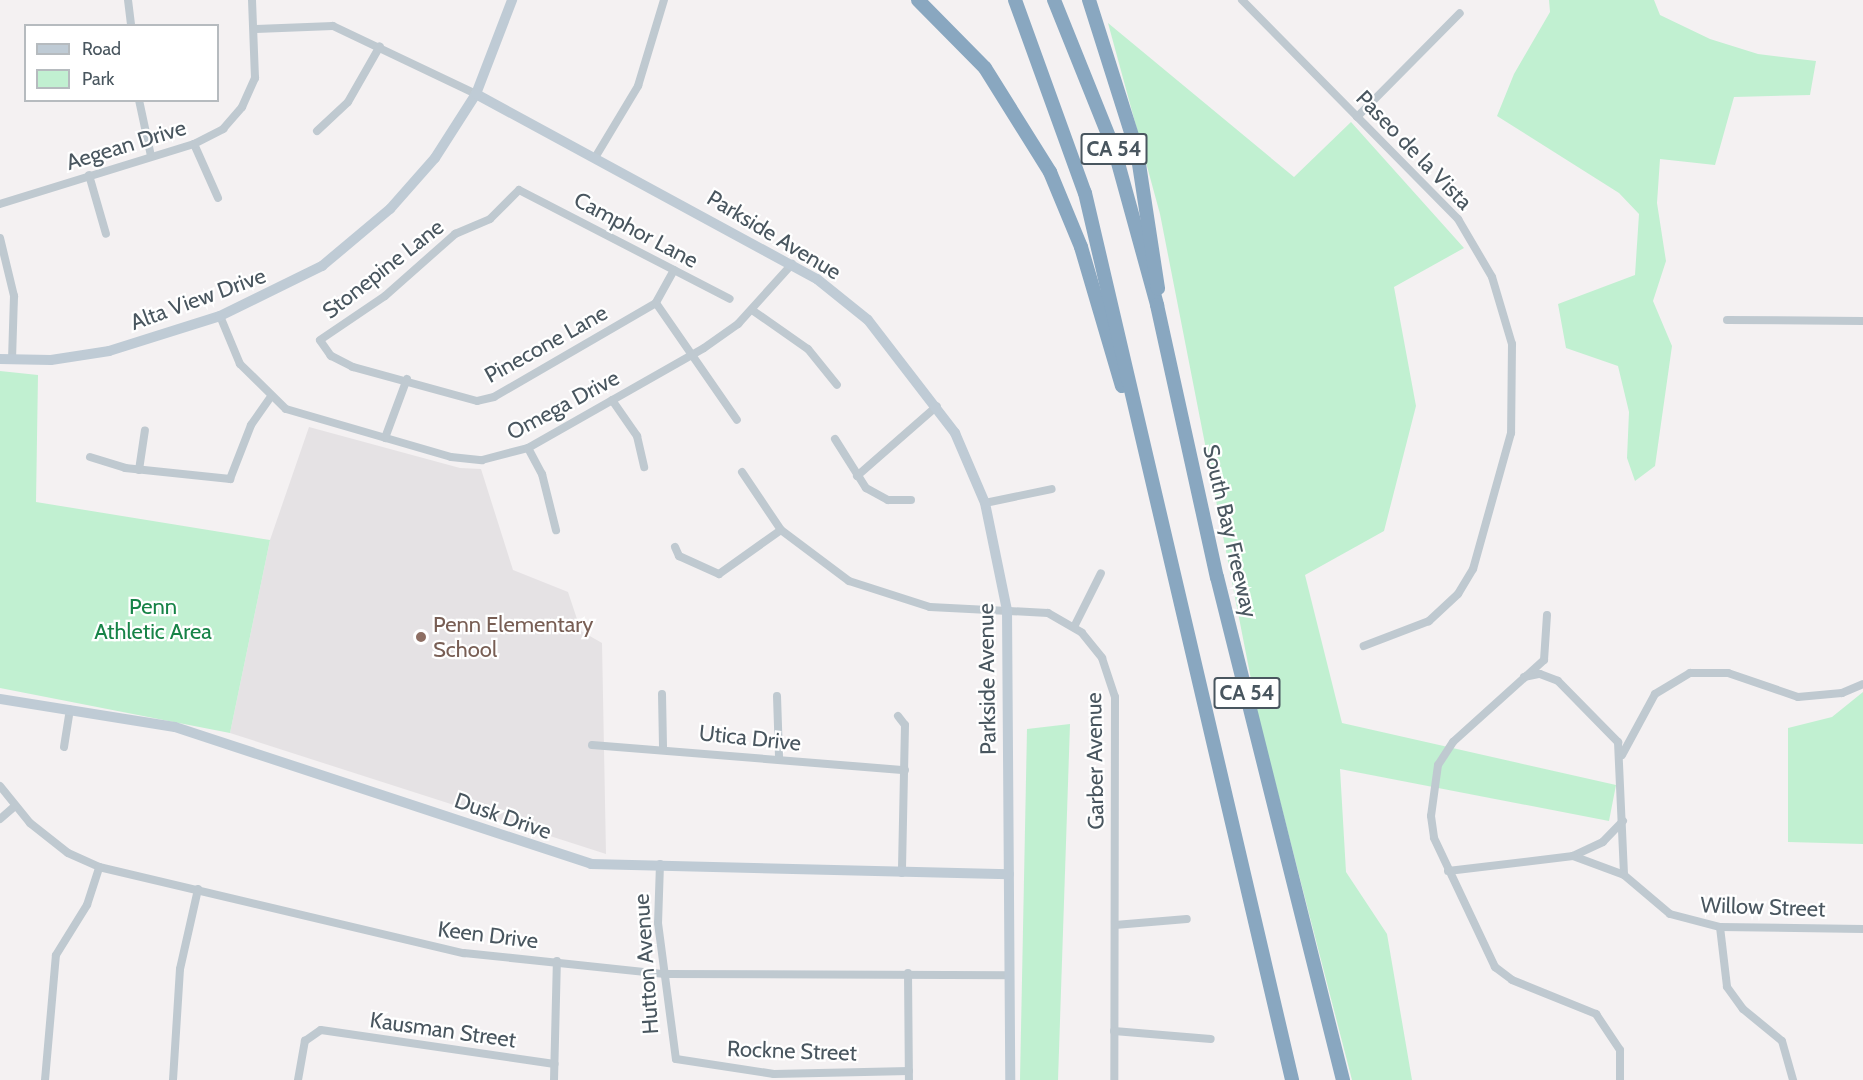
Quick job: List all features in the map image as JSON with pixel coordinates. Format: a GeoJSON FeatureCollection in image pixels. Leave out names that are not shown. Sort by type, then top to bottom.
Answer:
{"type":"FeatureCollection","features":[{"type":"Feature","properties":{"kind":"highway"},"geometry":{"type":"LineString","coordinates":[[918,0],[985,68],[1050,172],[1081,247],[1157,497]]}},
{"type":"Feature","properties":{"kind":"highway","name":"CA 54"},"geometry":{"type":"LineString","coordinates":[[1015,0],[1085,193],[1292,1080]]}},
{"type":"Feature","properties":{"kind":"highway","name":"South Bay Freeway"},"geometry":{"type":"LineString","coordinates":[[1054,0],[1115,152],[1157,305],[1217,577],[1342,1080]]}},
{"type":"Feature","properties":{"kind":"highway"},"geometry":{"type":"LineString","coordinates":[[1089,0],[1137,151],[1159,273],[1157,305]]}},
{"type":"Feature","properties":{"kind":"street"},"geometry":{"type":"LineString","coordinates":[[128,0],[131,24]]}},
{"type":"Feature","properties":{"kind":"street","name":"Aegean Drive"},"geometry":{"type":"LineString","coordinates":[[0,204],[194,144],[223,129],[248,98],[257,68],[256,28],[252,0]]}},
{"type":"Feature","properties":{"kind":"street","name":"Alta View Drive"},"geometry":{"type":"LineString","coordinates":[[6,360],[109,351],[220,316],[302,278],[366,231],[420,177],[476,94],[512,0]]}},
{"type":"Feature","properties":{"kind":"street"},"geometry":{"type":"LineString","coordinates":[[596,156],[638,86],[664,0]]}},
{"type":"Feature","properties":{"kind":"street","name":"Paseo de la Vista"},"geometry":{"type":"LineString","coordinates":[[1242,0],[1445,204],[1476,246],[1504,310],[1515,380],[1508,450],[1466,583],[1417,628],[1364,646]]}},
{"type":"Feature","properties":{"kind":"street"},"geometry":{"type":"LineString","coordinates":[[1358,117],[1460,13]]}},
{"type":"Feature","properties":{"kind":"street","name":"Parkside Avenue"},"geometry":{"type":"LineString","coordinates":[[256,28],[324,25],[380,46],[596,156],[792,264],[868,320],[938,405],[985,503],[1007,610],[1010,1080]]}},
{"type":"Feature","properties":{"kind":"street"},"geometry":{"type":"LineString","coordinates":[[317,131],[348,102],[380,46]]}},
{"type":"Feature","properties":{"kind":"street"},"geometry":{"type":"LineString","coordinates":[[139,102],[151,156]]}},
{"type":"Feature","properties":{"kind":"street"},"geometry":{"type":"LineString","coordinates":[[194,144],[218,198]]}},
{"type":"Feature","properties":{"kind":"street"},"geometry":{"type":"LineString","coordinates":[[89,175],[106,234]]}},
{"type":"Feature","properties":{"kind":"street","name":"Stonepine Lane"},"geometry":{"type":"LineString","coordinates":[[320,340],[385,296],[455,234],[490,219],[519,190],[526,192]]}},
{"type":"Feature","properties":{"kind":"street","name":"Camphor Lane"},"geometry":{"type":"LineString","coordinates":[[526,192],[730,299]]}},
{"type":"Feature","properties":{"kind":"street"},"geometry":{"type":"LineString","coordinates":[[0,238],[14,296],[6,360]]}},
{"type":"Feature","properties":{"kind":"street","name":"Omega Drive"},"geometry":{"type":"LineString","coordinates":[[220,316],[240,364],[270,398],[312,420],[482,460],[528,448],[690,355],[752,310],[792,264]]}},
{"type":"Feature","properties":{"kind":"street"},"geometry":{"type":"LineString","coordinates":[[674,270],[656,303],[737,420]]}},
{"type":"Feature","properties":{"kind":"street","name":"Pinecone Lane"},"geometry":{"type":"LineString","coordinates":[[320,340],[331,356],[353,367],[407,379],[477,401],[494,397],[656,303]]}},
{"type":"Feature","properties":{"kind":"street"},"geometry":{"type":"LineString","coordinates":[[752,310],[808,349],[837,385]]}},
{"type":"Feature","properties":{"kind":"street"},"geometry":{"type":"LineString","coordinates":[[1727,320],[1863,321]]}},
{"type":"Feature","properties":{"kind":"street"},"geometry":{"type":"LineString","coordinates":[[385,438],[407,379]]}},
{"type":"Feature","properties":{"kind":"street"},"geometry":{"type":"LineString","coordinates":[[90,457],[139,470],[230,479],[251,425],[270,398]]}},
{"type":"Feature","properties":{"kind":"street"},"geometry":{"type":"LineString","coordinates":[[612,400],[637,436],[644,466]]}},
{"type":"Feature","properties":{"kind":"street"},"geometry":{"type":"LineString","coordinates":[[857,476],[938,405]]}},
{"type":"Feature","properties":{"kind":"street"},"geometry":{"type":"LineString","coordinates":[[139,470],[145,430]]}},
{"type":"Feature","properties":{"kind":"street"},"geometry":{"type":"LineString","coordinates":[[835,439],[857,476],[888,500],[911,500]]}},
{"type":"Feature","properties":{"kind":"street"},"geometry":{"type":"LineString","coordinates":[[528,448],[542,474],[556,530]]}},
{"type":"Feature","properties":{"kind":"street","name":"Garber Avenue"},"geometry":{"type":"LineString","coordinates":[[742,472],[781,530],[838,574],[889,598],[930,607],[1038,610],[1074,627],[1102,658],[1115,697],[1114,1080]]}},
{"type":"Feature","properties":{"kind":"street"},"geometry":{"type":"LineString","coordinates":[[985,503],[1052,489]]}},
{"type":"Feature","properties":{"kind":"street"},"geometry":{"type":"LineString","coordinates":[[675,546],[679,556],[719,574],[781,530]]}},
{"type":"Feature","properties":{"kind":"street"},"geometry":{"type":"LineString","coordinates":[[1074,627],[1101,573]]}},
{"type":"Feature","properties":{"kind":"street"},"geometry":{"type":"LineString","coordinates":[[1547,615],[1544,660],[1520,679],[1453,742],[1438,765],[1431,816],[1448,872],[1496,967],[1512,980],[1596,1014],[1620,1050],[1620,1080]]}},
{"type":"Feature","properties":{"kind":"street"},"geometry":{"type":"LineString","coordinates":[[1622,755],[1655,694],[1690,673],[1728,673],[1798,697],[1842,693],[1863,684]]}},
{"type":"Feature","properties":{"kind":"street"},"geometry":{"type":"LineString","coordinates":[[1520,679],[1540,674],[1557,681],[1618,742],[1622,755],[1624,875]]}},
{"type":"Feature","properties":{"kind":"street"},"geometry":{"type":"LineString","coordinates":[[662,693],[663,747]]}},
{"type":"Feature","properties":{"kind":"street"},"geometry":{"type":"LineString","coordinates":[[777,696],[778,757]]}},
{"type":"Feature","properties":{"kind":"street","name":"Dusk Drive"},"geometry":{"type":"LineString","coordinates":[[0,699],[70,709],[221,740],[569,860],[902,873],[1009,874]]}},
{"type":"Feature","properties":{"kind":"street"},"geometry":{"type":"LineString","coordinates":[[64,747],[70,709]]}},
{"type":"Feature","properties":{"kind":"street"},"geometry":{"type":"LineString","coordinates":[[898,716],[905,725],[902,873]]}},
{"type":"Feature","properties":{"kind":"street","name":"Utica Drive"},"geometry":{"type":"LineString","coordinates":[[592,745],[663,747],[905,770]]}},
{"type":"Feature","properties":{"kind":"street","name":"Keen Drive"},"geometry":{"type":"LineString","coordinates":[[0,786],[15,806],[68,853],[99,867],[432,946],[665,974],[1010,975]]}},
{"type":"Feature","properties":{"kind":"street"},"geometry":{"type":"LineString","coordinates":[[0,819],[15,806]]}},
{"type":"Feature","properties":{"kind":"street","name":"Willow Street"},"geometry":{"type":"LineString","coordinates":[[1448,872],[1573,856],[1603,842],[1623,821]]}},
{"type":"Feature","properties":{"kind":"street","name":"Willow Street"},"geometry":{"type":"LineString","coordinates":[[1573,856],[1624,875],[1671,914],[1720,927],[1863,929]]}},
{"type":"Feature","properties":{"kind":"street","name":"Hutton Avenue"},"geometry":{"type":"LineString","coordinates":[[660,864],[665,974],[676,1059]]}},
{"type":"Feature","properties":{"kind":"street"},"geometry":{"type":"LineString","coordinates":[[45,1080],[56,955],[87,905],[99,867]]}},
{"type":"Feature","properties":{"kind":"street"},"geometry":{"type":"LineString","coordinates":[[173,1080],[180,969],[198,889]]}},
{"type":"Feature","properties":{"kind":"street"},"geometry":{"type":"LineString","coordinates":[[1114,925],[1187,919]]}},
{"type":"Feature","properties":{"kind":"street"},"geometry":{"type":"LineString","coordinates":[[1720,927],[1727,987],[1743,1009],[1782,1041],[1793,1080]]}},
{"type":"Feature","properties":{"kind":"street"},"geometry":{"type":"LineString","coordinates":[[554,1080],[557,961]]}},
{"type":"Feature","properties":{"kind":"street"},"geometry":{"type":"LineString","coordinates":[[908,973],[909,1080]]}},
{"type":"Feature","properties":{"kind":"street","name":"Kausman Street"},"geometry":{"type":"LineString","coordinates":[[298,1080],[305,1041],[313,1032],[327,1031],[555,1064]]}},
{"type":"Feature","properties":{"kind":"street"},"geometry":{"type":"LineString","coordinates":[[1114,1031],[1211,1039]]}},
{"type":"Feature","properties":{"kind":"street","name":"Rockne Street"},"geometry":{"type":"LineString","coordinates":[[676,1059],[774,1074],[909,1071]]}},
{"type":"Feature","properties":{"kind":"shaded area","name":"Penn Elementary School"},"geometry":{"type":"Polygon","coordinates":[[[309,427],[460,468],[481,469],[513,570],[568,592],[581,631],[602,643],[606,854],[230,733],[270,540],[309,427]]]}},
{"type":"Feature","properties":{"kind":"green space"},"geometry":{"type":"Polygon","coordinates":[[[1549,0],[1654,0],[1660,15],[1710,39],[1758,54],[1816,61],[1810,95],[1734,97],[1715,165],[1660,159],[1657,203],[1666,261],[1653,301],[1672,346],[1655,466],[1635,481],[1627,458],[1629,412],[1618,366],[1566,348],[1558,304],[1635,275],[1639,214],[1619,193],[1497,116],[1514,74],[1550,12],[1549,0]]]}},
{"type":"Feature","properties":{"kind":"green space"},"geometry":{"type":"Polygon","coordinates":[[[1108,23],[1294,177],[1351,122],[1464,248],[1394,287],[1416,406],[1384,531],[1305,575],[1342,723],[1616,785],[1609,821],[1340,769],[1346,872],[1387,934],[1412,1080],[1352,1080],[1259,720],[1160,214],[1108,23]]]}},
{"type":"Feature","properties":{"kind":"green space","name":"Penn Athletic Area"},"geometry":{"type":"Polygon","coordinates":[[[0,371],[38,375],[36,502],[270,540],[230,733],[0,688],[0,371]]]}},
{"type":"Feature","properties":{"kind":"green space"},"geometry":{"type":"Polygon","coordinates":[[[1863,692],[1863,844],[1788,842],[1788,728],[1832,717],[1863,692]]]}},
{"type":"Feature","properties":{"kind":"green space"},"geometry":{"type":"Polygon","coordinates":[[[1070,724],[1058,1080],[1020,1080],[1027,729],[1070,724]]]}},
{"type":"Feature","properties":{"kind":"place","name":"Penn Elementary School"},"geometry":{"type":"Point","coordinates":[421,637]}}]}
